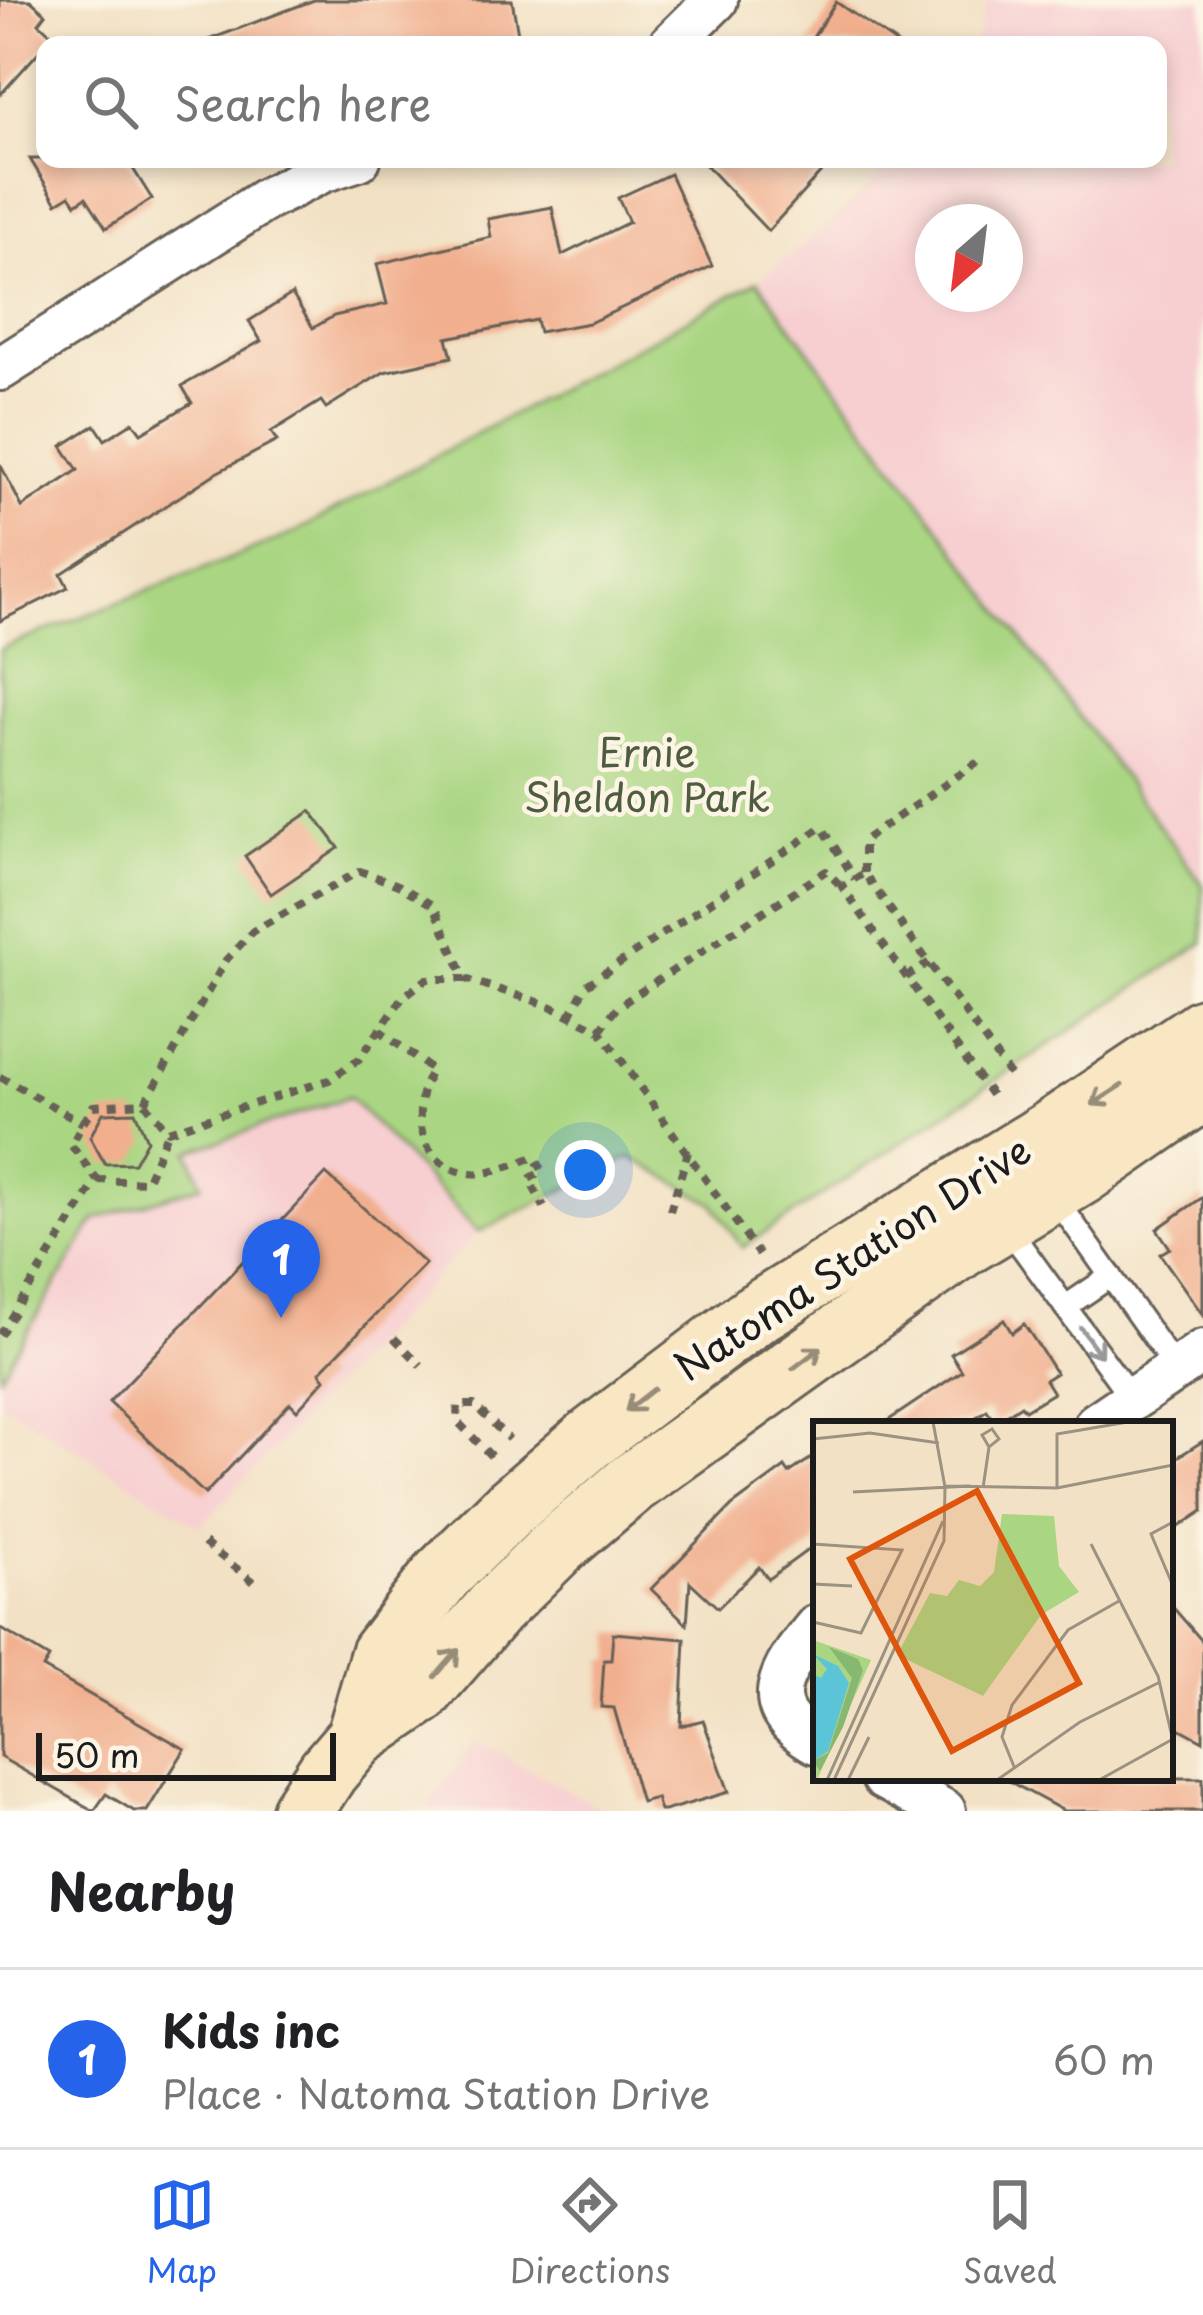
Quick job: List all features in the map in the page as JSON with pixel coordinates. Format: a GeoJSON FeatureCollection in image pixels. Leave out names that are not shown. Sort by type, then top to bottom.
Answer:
{"type":"FeatureCollection","features":[{"type":"Feature","properties":{"kind":"street"},"geometry":{"type":"LineString","coordinates":[[679,36],[716,0]]}},
{"type":"Feature","properties":{"kind":"street"},"geometry":{"type":"LineString","coordinates":[[0,368],[265,200],[331,168]]}},
{"type":"Feature","properties":{"kind":"street","name":"Natoma Station Drive"},"geometry":{"type":"LineString","coordinates":[[302,1811],[357,1737],[419,1694],[541,1562],[631,1484],[1012,1186],[1203,1029]]}},
{"type":"Feature","properties":{"kind":"street","name":"Natoma Station Drive"},"geometry":{"type":"LineString","coordinates":[[1012,1186],[1203,1090]]}},
{"type":"Feature","properties":{"kind":"street"},"geometry":{"type":"LineString","coordinates":[[1100,1421],[1190,1360]]}},
{"type":"Feature","properties":{"kind":"street"},"geometry":{"type":"LineString","coordinates":[[813,1631],[777,1689],[778,1704],[789,1722],[813,1740]]}},
{"type":"Feature","properties":{"kind":"street"},"geometry":{"type":"LineString","coordinates":[[889,1781],[944,1811]]}},
{"type":"Feature","properties":{"kind":"lane"},"geometry":{"type":"LineString","coordinates":[[1012,1186],[1111,1276],[1190,1360]]}},
{"type":"Feature","properties":{"kind":"lane"},"geometry":{"type":"LineString","coordinates":[[1012,1186],[1066,1307],[1132,1399]]}},
{"type":"Feature","properties":{"kind":"lane"},"geometry":{"type":"LineString","coordinates":[[1066,1307],[1111,1276]]}},
{"type":"Feature","properties":{"kind":"path"},"geometry":{"type":"LineString","coordinates":[[842,887],[859,876],[864,840],[979,762]]}},
{"type":"Feature","properties":{"kind":"path"},"geometry":{"type":"LineString","coordinates":[[570,1016],[585,986],[822,827],[930,962],[1012,1078]]}},
{"type":"Feature","properties":{"kind":"path"},"geometry":{"type":"LineString","coordinates":[[145,1103],[226,960],[254,931],[360,871],[434,906],[465,979]]}},
{"type":"Feature","properties":{"kind":"path"},"geometry":{"type":"LineString","coordinates":[[600,1030],[617,1007],[826,871],[991,1095]]}},
{"type":"Feature","properties":{"kind":"path"},"geometry":{"type":"LineString","coordinates":[[906,977],[930,962]]}},
{"type":"Feature","properties":{"kind":"path"},"geometry":{"type":"LineString","coordinates":[[97,1180],[146,1182],[168,1131],[329,1080],[358,1058],[403,997],[427,979],[465,979],[600,1030],[759,1255]]}},
{"type":"Feature","properties":{"kind":"path"},"geometry":{"type":"LineString","coordinates":[[379,1030],[432,1070],[416,1108],[418,1127],[431,1150],[451,1168],[473,1174],[534,1157],[543,1171],[529,1180],[544,1207]]}},
{"type":"Feature","properties":{"kind":"path"},"geometry":{"type":"LineString","coordinates":[[0,1077],[83,1123]]}},
{"type":"Feature","properties":{"kind":"path"},"geometry":{"type":"LineString","coordinates":[[97,1180],[71,1145],[93,1106],[145,1103]]}},
{"type":"Feature","properties":{"kind":"path"},"geometry":{"type":"LineString","coordinates":[[145,1103],[168,1131]]}},
{"type":"Feature","properties":{"kind":"path"},"geometry":{"type":"LineString","coordinates":[[670,1210],[688,1152]]}},
{"type":"Feature","properties":{"kind":"path"},"geometry":{"type":"LineString","coordinates":[[0,1335],[97,1180]]}},
{"type":"Feature","properties":{"kind":"path"},"geometry":{"type":"LineString","coordinates":[[394,1338],[422,1364]]}},
{"type":"Feature","properties":{"kind":"path"},"geometry":{"type":"LineString","coordinates":[[491,1456],[457,1420],[458,1405],[474,1405],[509,1439]]}},
{"type":"Feature","properties":{"kind":"path"},"geometry":{"type":"LineString","coordinates":[[204,1543],[254,1582]]}},
{"type":"Feature","properties":{"kind":"shaded area"},"geometry":{"type":"Polygon","coordinates":[[[988,0],[1203,0],[1203,885],[758,281],[828,225],[887,168],[1167,168],[1167,36],[977,36],[988,0]]]}},
{"type":"Feature","properties":{"kind":"shaded area"},"geometry":{"type":"Polygon","coordinates":[[[349,1097],[478,1232],[200,1527],[0,1402],[0,1376],[96,1219],[201,1185],[188,1151],[349,1097]]]}},
{"type":"Feature","properties":{"kind":"shaded area"},"geometry":{"type":"Polygon","coordinates":[[[475,1740],[606,1811],[426,1811],[475,1740]]]}},
{"type":"Feature","properties":{"kind":"green space","name":"Ernie Sheldon Park"},"geometry":{"type":"Polygon","coordinates":[[[758,281],[1203,885],[1203,943],[742,1248],[714,1204],[631,1157],[478,1232],[349,1097],[189,1151],[202,1185],[96,1219],[0,1376],[0,649],[290,535],[758,281]]]}},
{"type":"Feature","properties":{"kind":"building"},"geometry":{"type":"Polygon","coordinates":[[[0,0],[30,0],[46,14],[39,23],[53,36],[36,36],[36,55],[0,95],[0,0]]]}},
{"type":"Feature","properties":{"kind":"building"},"geometry":{"type":"Polygon","coordinates":[[[314,0],[512,0],[518,36],[219,36],[314,0]]]}},
{"type":"Feature","properties":{"kind":"building"},"geometry":{"type":"Polygon","coordinates":[[[836,2],[886,36],[814,36],[836,2]]]}},
{"type":"Feature","properties":{"kind":"building"},"geometry":{"type":"Polygon","coordinates":[[[30,159],[36,159],[36,168],[133,168],[152,199],[106,228],[86,197],[76,204],[70,195],[57,203],[30,159]]]}},
{"type":"Feature","properties":{"kind":"building"},"geometry":{"type":"Polygon","coordinates":[[[708,168],[825,168],[768,231],[708,168]]]}},
{"type":"Feature","properties":{"kind":"building"},"geometry":{"type":"Polygon","coordinates":[[[670,174],[712,266],[589,323],[539,332],[536,320],[447,338],[452,357],[384,372],[326,408],[321,401],[271,432],[277,441],[216,473],[61,574],[68,587],[0,621],[0,464],[22,507],[78,470],[62,446],[95,425],[105,440],[133,422],[141,433],[192,403],[182,386],[261,341],[249,321],[292,294],[313,328],[334,316],[387,304],[377,264],[491,237],[488,219],[552,207],[562,255],[629,222],[618,198],[670,174]]]}},
{"type":"Feature","properties":{"kind":"building"},"geometry":{"type":"Polygon","coordinates":[[[311,811],[339,848],[271,894],[245,856],[311,811]]]}},
{"type":"Feature","properties":{"kind":"building"},"geometry":{"type":"Polygon","coordinates":[[[135,1112],[147,1140],[134,1163],[105,1164],[90,1137],[103,1113],[135,1112]]]}},
{"type":"Feature","properties":{"kind":"building"},"geometry":{"type":"Polygon","coordinates":[[[326,1174],[425,1264],[320,1372],[325,1379],[297,1410],[290,1403],[205,1494],[109,1402],[326,1174]]]}},
{"type":"Feature","properties":{"kind":"building"},"geometry":{"type":"Polygon","coordinates":[[[1203,1197],[1203,1315],[1160,1254],[1170,1248],[1157,1229],[1203,1197]]]}},
{"type":"Feature","properties":{"kind":"building"},"geometry":{"type":"Polygon","coordinates":[[[1004,1320],[1012,1333],[1024,1324],[1056,1373],[1045,1380],[1053,1393],[997,1421],[987,1410],[970,1421],[887,1421],[962,1371],[951,1354],[1004,1320]]]}},
{"type":"Feature","properties":{"kind":"building"},"geometry":{"type":"Polygon","coordinates":[[[1203,1441],[1203,1511],[1173,1531],[1173,1460],[1203,1441]]]}},
{"type":"Feature","properties":{"kind":"building"},"geometry":{"type":"Polygon","coordinates":[[[813,1457],[813,1546],[768,1579],[759,1567],[718,1608],[690,1582],[687,1624],[651,1589],[732,1506],[785,1467],[789,1473],[813,1457]]]}},
{"type":"Feature","properties":{"kind":"building"},"geometry":{"type":"Polygon","coordinates":[[[1173,1607],[1203,1642],[1203,1741],[1173,1725],[1173,1607]]]}},
{"type":"Feature","properties":{"kind":"building"},"geometry":{"type":"Polygon","coordinates":[[[0,1628],[49,1658],[43,1668],[185,1749],[147,1811],[134,1811],[106,1794],[94,1811],[0,1757],[0,1628]]]}},
{"type":"Feature","properties":{"kind":"building"},"geometry":{"type":"Polygon","coordinates":[[[613,1633],[685,1639],[681,1726],[703,1720],[729,1792],[664,1811],[656,1798],[641,1802],[614,1708],[601,1707],[604,1660],[611,1660],[613,1633]]]}},
{"type":"Feature","properties":{"kind":"building"},"geometry":{"type":"Polygon","coordinates":[[[1203,1778],[1203,1811],[1064,1811],[1009,1781],[1203,1778]]]}},
{"type":"Feature","properties":{"kind":"place","name":"Kids inc"},"geometry":{"type":"Point","coordinates":[281,1318]}}]}
